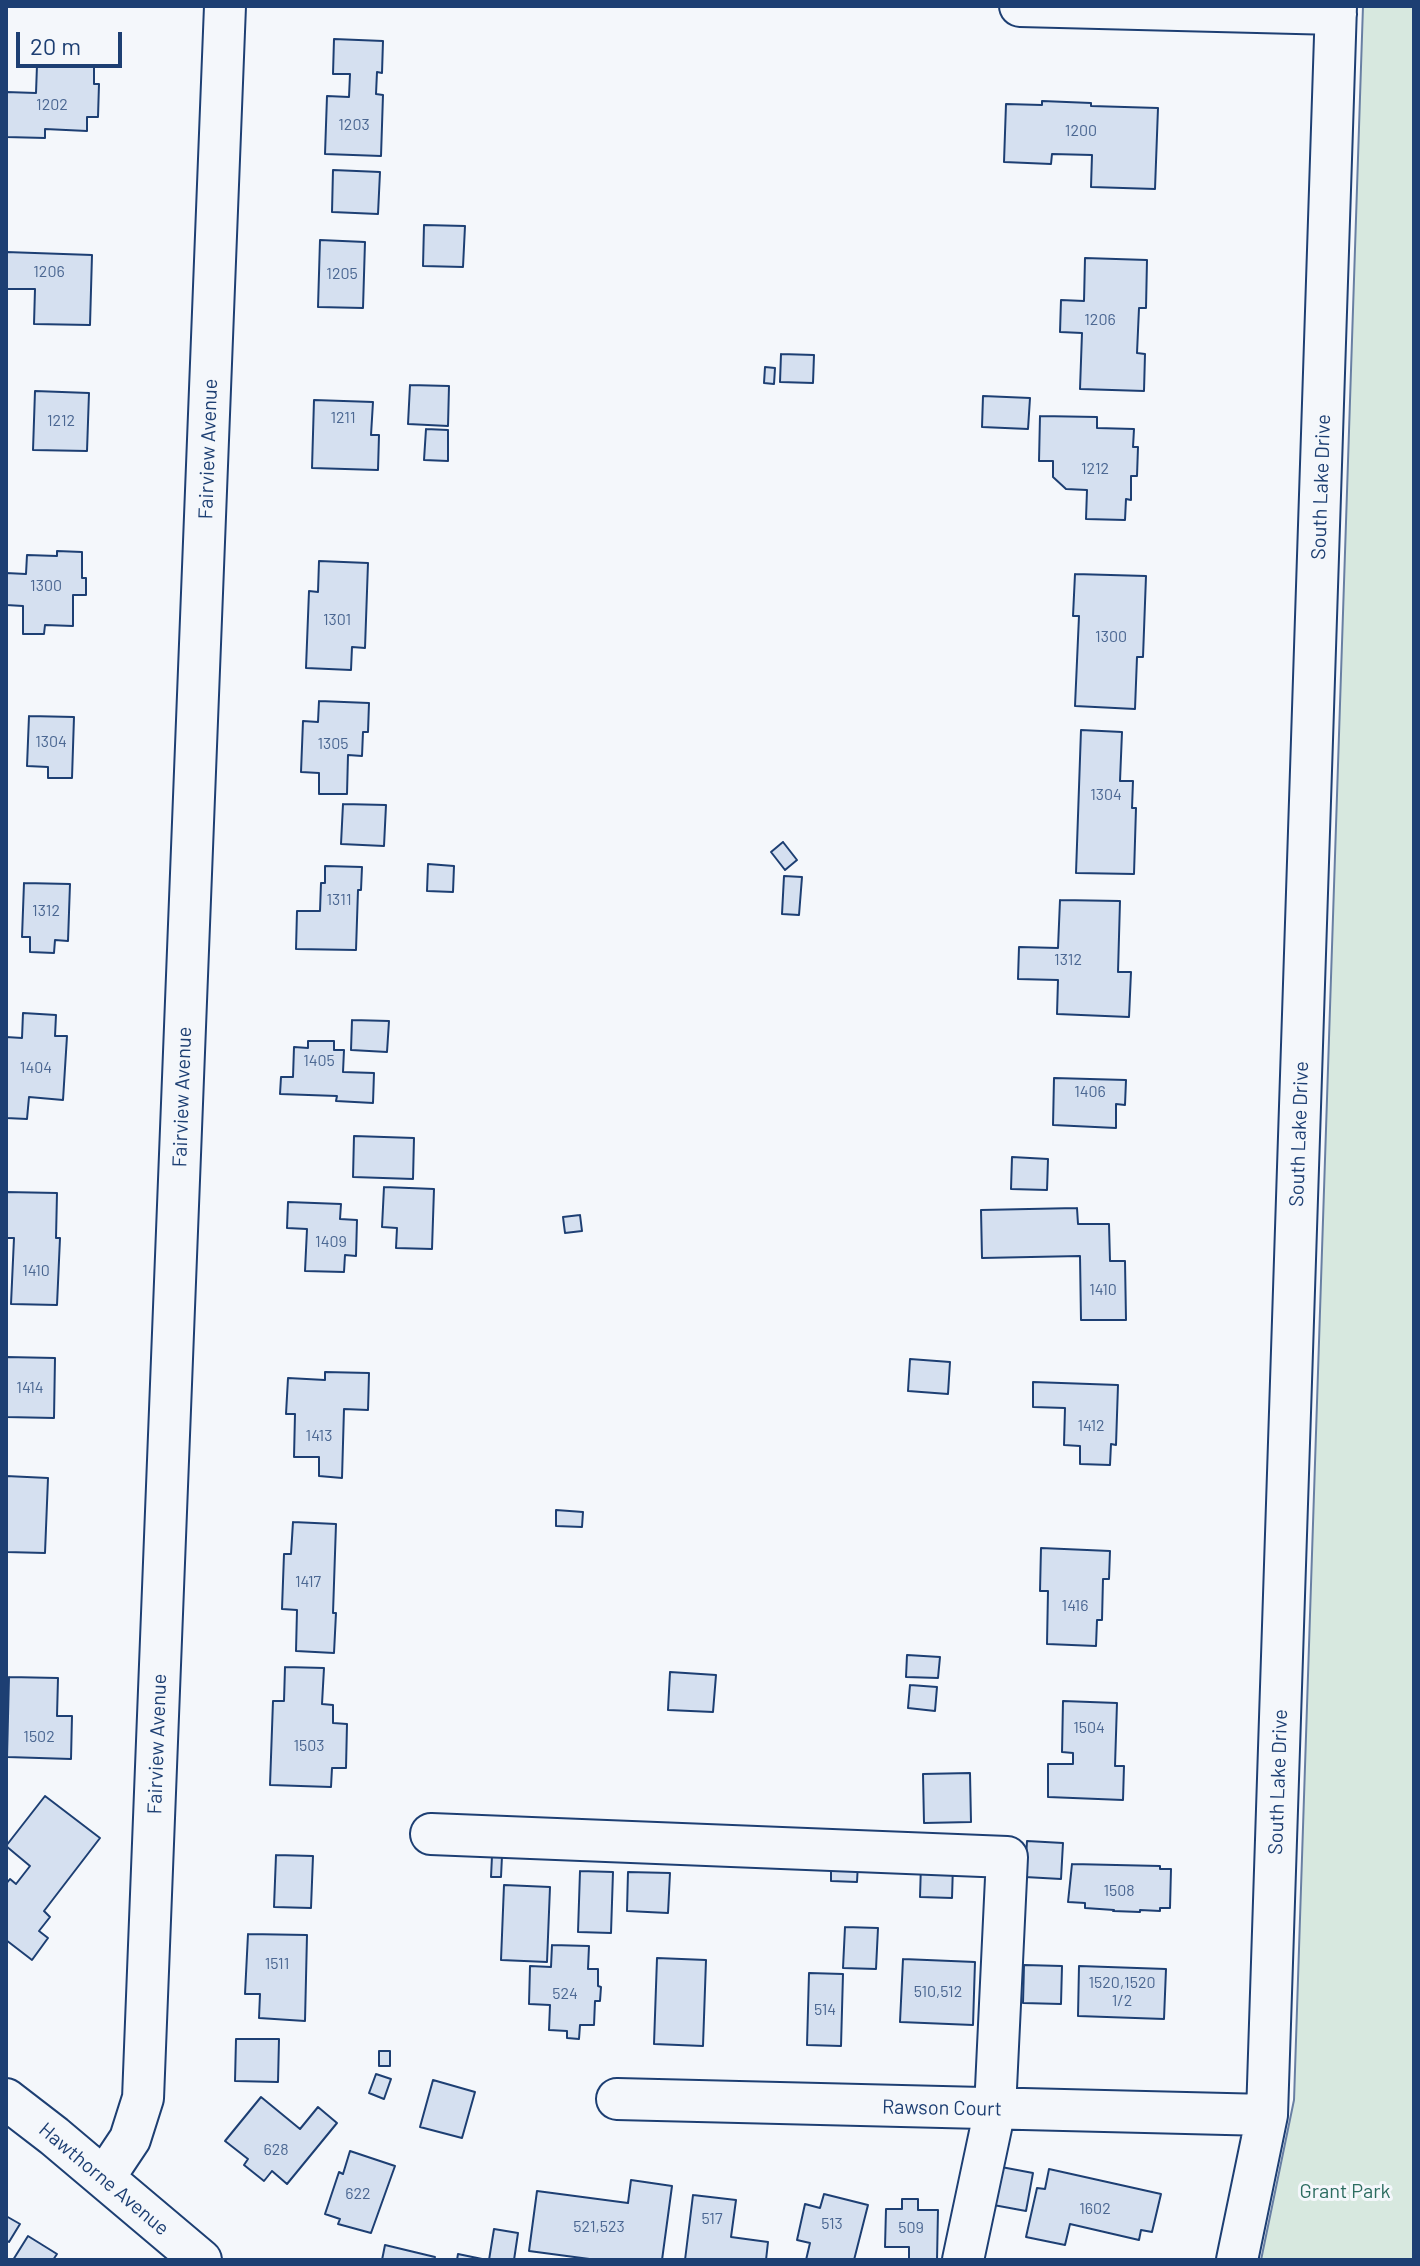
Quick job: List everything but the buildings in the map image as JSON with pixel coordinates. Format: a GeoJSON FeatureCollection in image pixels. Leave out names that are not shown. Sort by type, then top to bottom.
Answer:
{"type":"FeatureCollection","features":[{"type":"Feature","properties":{"kind":"street","name":"Fairview Avenue"},"geometry":{"type":"LineString","coordinates":[[104,2178],[130,2139],[143,2098],[225,6]]}},
{"type":"Feature","properties":{"kind":"street"},"geometry":{"type":"LineString","coordinates":[[1020,6],[1336,10]]}},
{"type":"Feature","properties":{"kind":"street","name":"South Lake Drive"},"geometry":{"type":"LineString","coordinates":[[1237,2260],[1267,2115],[1336,10]]}},
{"type":"Feature","properties":{"kind":"street"},"geometry":{"type":"LineString","coordinates":[[431,1834],[1007,1857],[995,2109],[963,2260]]}},
{"type":"Feature","properties":{"kind":"street","name":"Hawthorne Avenue"},"geometry":{"type":"LineString","coordinates":[[6,2099],[201,2260]]}},
{"type":"Feature","properties":{"kind":"street","name":"Rawson Court"},"geometry":{"type":"LineString","coordinates":[[617,2099],[1267,2115]]}},
{"type":"Feature","properties":{"kind":"green space","name":"Grant Park"},"geometry":{"type":"Polygon","coordinates":[[[1363,6],[1414,6],[1414,2260],[1261,2260],[1294,2100],[1363,6]]]}}]}
